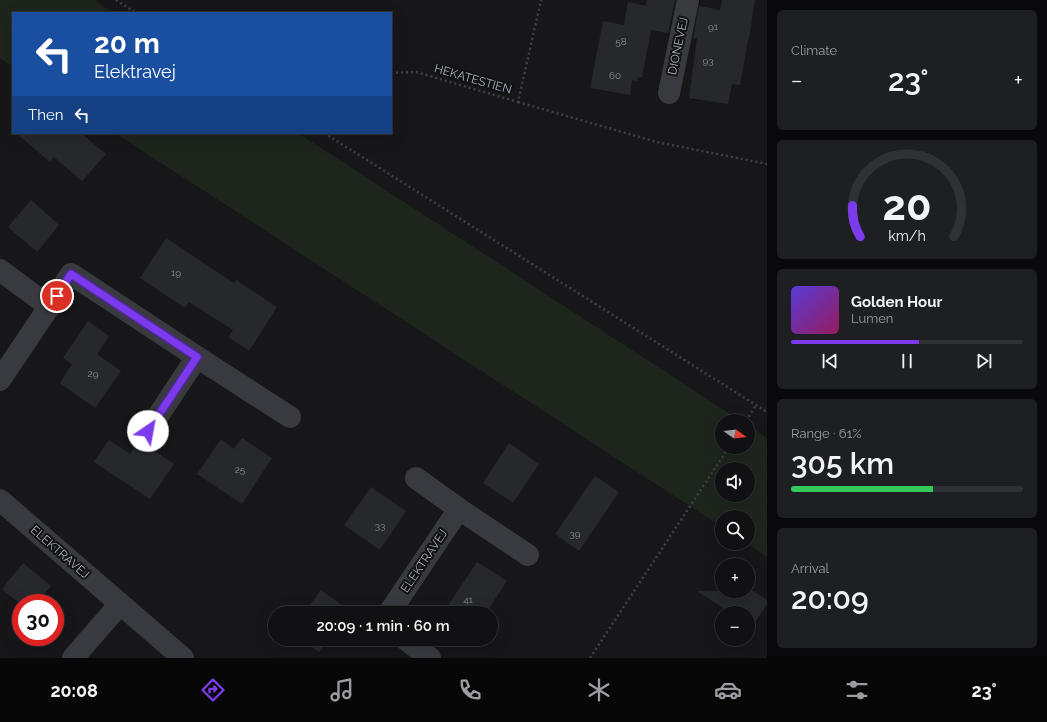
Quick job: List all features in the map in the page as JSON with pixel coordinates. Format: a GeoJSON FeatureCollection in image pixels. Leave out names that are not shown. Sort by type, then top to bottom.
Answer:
{"type":"FeatureCollection","features":[{"type":"Feature","properties":{"kind":"street","name":"DIONEVEJ"},"geometry":{"type":"LineString","coordinates":[[669,93],[688,0]]}},
{"type":"Feature","properties":{"kind":"street"},"geometry":{"type":"LineString","coordinates":[[0,270],[50,307]]}},
{"type":"Feature","properties":{"kind":"street"},"geometry":{"type":"LineString","coordinates":[[0,380],[71,274],[290,417]]}},
{"type":"Feature","properties":{"kind":"street"},"geometry":{"type":"LineString","coordinates":[[148,431],[197,357]]}},
{"type":"Feature","properties":{"kind":"street"},"geometry":{"type":"LineString","coordinates":[[416,478],[528,555]]}},
{"type":"Feature","properties":{"kind":"street","name":"ELEKTRAVEJ"},"geometry":{"type":"LineString","coordinates":[[0,500],[183,658]]}},
{"type":"Feature","properties":{"kind":"street","name":"ELEKTRAVEJ"},"geometry":{"type":"LineString","coordinates":[[394,606],[459,508]]}},
{"type":"Feature","properties":{"kind":"street"},"geometry":{"type":"LineString","coordinates":[[73,658],[120,604]]}},
{"type":"Feature","properties":{"kind":"street"},"geometry":{"type":"LineString","coordinates":[[414,646],[430,658]]}},
{"type":"Feature","properties":{"kind":"path"},"geometry":{"type":"LineString","coordinates":[[116,0],[134,12]]}},
{"type":"Feature","properties":{"kind":"path","name":"HEKATESTIEN"},"geometry":{"type":"LineString","coordinates":[[392,73],[416,72],[518,102],[542,0]]}},
{"type":"Feature","properties":{"kind":"path"},"geometry":{"type":"LineString","coordinates":[[518,102],[657,142],[767,164]]}},
{"type":"Feature","properties":{"kind":"path"},"geometry":{"type":"LineString","coordinates":[[326,134],[767,412]]}},
{"type":"Feature","properties":{"kind":"path"},"geometry":{"type":"LineString","coordinates":[[751,414],[756,406]]}},
{"type":"Feature","properties":{"kind":"path"},"geometry":{"type":"LineString","coordinates":[[590,658],[724,454]]}},
{"type":"Feature","properties":{"kind":"shaded area"},"geometry":{"type":"Polygon","coordinates":[[[0,0],[94,0],[112,12],[12,12],[12,66],[0,58],[0,0]]]}},
{"type":"Feature","properties":{"kind":"shaded area"},"geometry":{"type":"Polygon","coordinates":[[[117,134],[300,134],[730,414],[715,414],[715,454],[755,454],[755,430],[767,438],[767,557],[755,549],[755,510],[715,510],[715,522],[117,134]]]}},
{"type":"Feature","properties":{"kind":"building"},"geometry":{"type":"Polygon","coordinates":[[[647,0],[675,0],[668,33],[651,30],[642,77],[638,77],[637,81],[632,80],[630,95],[590,88],[603,21],[624,25],[628,2],[646,6],[647,0]]]}},
{"type":"Feature","properties":{"kind":"building"},"geometry":{"type":"Polygon","coordinates":[[[722,0],[755,0],[740,85],[732,84],[728,104],[689,98],[697,38],[693,38],[699,6],[720,10],[722,0]]]}},
{"type":"Feature","properties":{"kind":"building"},"geometry":{"type":"Polygon","coordinates":[[[17,134],[82,134],[106,154],[82,181],[54,157],[50,162],[17,134]]]}},
{"type":"Feature","properties":{"kind":"building"},"geometry":{"type":"Polygon","coordinates":[[[31,200],[59,225],[37,252],[8,227],[31,200]]]}},
{"type":"Feature","properties":{"kind":"building"},"geometry":{"type":"Polygon","coordinates":[[[166,238],[234,283],[236,280],[277,307],[249,351],[228,337],[233,330],[189,302],[185,308],[140,278],[166,238]]]}},
{"type":"Feature","properties":{"kind":"building"},"geometry":{"type":"Polygon","coordinates":[[[88,321],[109,336],[97,354],[121,371],[95,408],[60,383],[72,364],[63,358],[88,321]]]}},
{"type":"Feature","properties":{"kind":"building"},"geometry":{"type":"Polygon","coordinates":[[[242,438],[272,458],[242,504],[197,474],[221,439],[234,449],[242,438]]]}},
{"type":"Feature","properties":{"kind":"building"},"geometry":{"type":"Polygon","coordinates":[[[109,440],[130,454],[139,440],[174,464],[150,499],[94,462],[109,440]]]}},
{"type":"Feature","properties":{"kind":"building"},"geometry":{"type":"Polygon","coordinates":[[[509,443],[539,464],[513,503],[483,483],[509,443]]]}},
{"type":"Feature","properties":{"kind":"building"},"geometry":{"type":"Polygon","coordinates":[[[595,476],[619,492],[579,551],[555,534],[595,476]]]}},
{"type":"Feature","properties":{"kind":"building"},"geometry":{"type":"Polygon","coordinates":[[[371,487],[406,511],[380,550],[344,525],[371,487]]]}},
{"type":"Feature","properties":{"kind":"building"},"geometry":{"type":"Polygon","coordinates":[[[477,562],[507,581],[491,606],[448,606],[477,562]]]}},
{"type":"Feature","properties":{"kind":"building"},"geometry":{"type":"Polygon","coordinates":[[[23,563],[51,586],[44,594],[12,594],[12,597],[2,589],[23,563]]]}},
{"type":"Feature","properties":{"kind":"building"},"geometry":{"type":"Polygon","coordinates":[[[321,590],[343,606],[309,606],[321,590]]]}},
{"type":"Feature","properties":{"kind":"building"},"geometry":{"type":"Polygon","coordinates":[[[697,591],[715,591],[715,598],[755,598],[755,592],[767,600],[767,604],[755,622],[755,606],[720,606],[697,591]]]}},
{"type":"Feature","properties":{"kind":"building"},"geometry":{"type":"Polygon","coordinates":[[[311,646],[323,646],[319,652],[311,646]]]}},
{"type":"Feature","properties":{"kind":"route"},"geometry":{"type":"LineString","coordinates":[[57,296],[71,274],[197,357],[148,431]]}}]}
